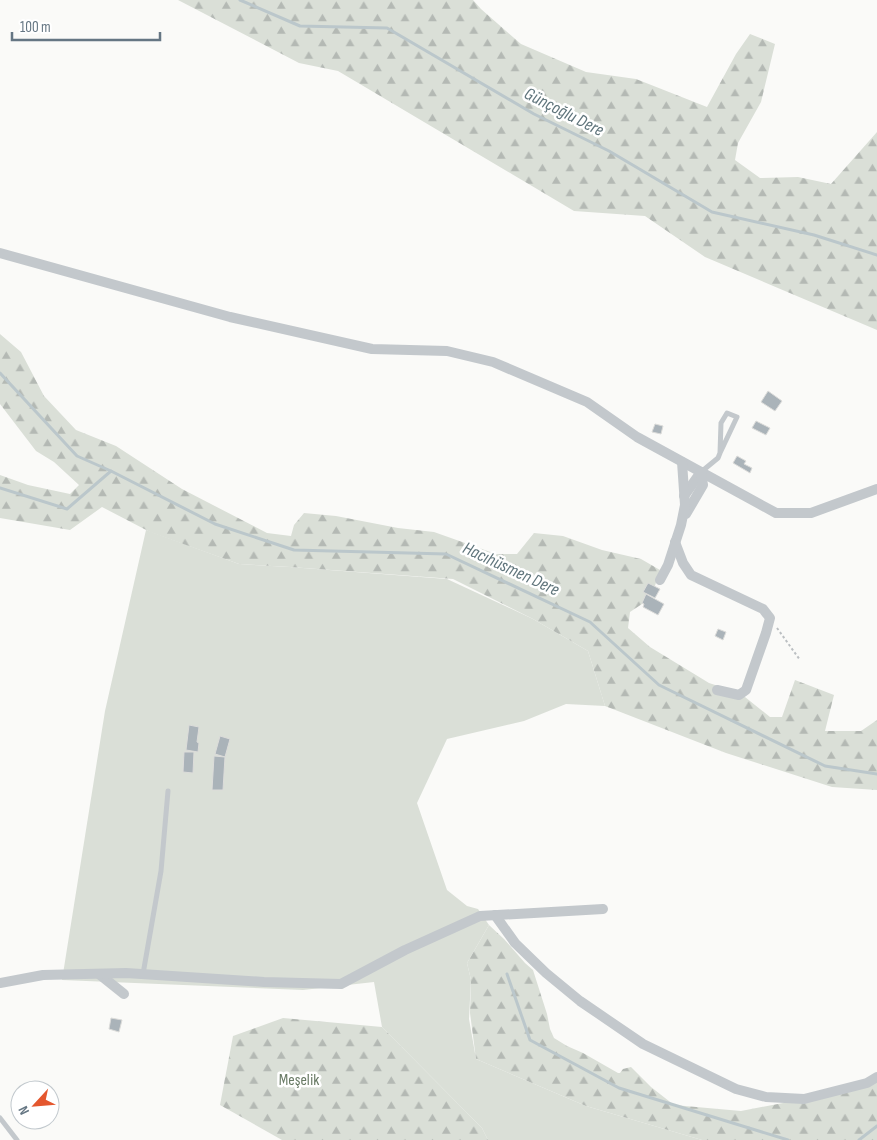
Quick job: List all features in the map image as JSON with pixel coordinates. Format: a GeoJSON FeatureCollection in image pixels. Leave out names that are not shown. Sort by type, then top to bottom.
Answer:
{"type":"FeatureCollection","features":[{"type":"Feature","properties":{"kind":"street"},"geometry":{"type":"LineString","coordinates":[[0,253],[230,317],[372,349],[447,351],[493,362],[586,402],[637,437],[776,513],[811,513],[877,489]]}},
{"type":"Feature","properties":{"kind":"street"},"geometry":{"type":"LineString","coordinates":[[660,580],[668,565],[685,505],[682,462]]}},
{"type":"Feature","properties":{"kind":"street"},"geometry":{"type":"LineString","coordinates":[[684,496],[701,472]]}},
{"type":"Feature","properties":{"kind":"street"},"geometry":{"type":"LineString","coordinates":[[681,524],[703,484],[701,472]]}},
{"type":"Feature","properties":{"kind":"street"},"geometry":{"type":"LineString","coordinates":[[675,542],[683,563],[691,575],[763,609],[770,618],[746,690],[739,695],[716,690]]}},
{"type":"Feature","properties":{"kind":"street"},"geometry":{"type":"LineString","coordinates":[[0,982],[43,975],[143,974],[264,982],[340,984],[405,950],[480,916],[603,909]]}},
{"type":"Feature","properties":{"kind":"street"},"geometry":{"type":"LineString","coordinates":[[495,915],[515,943],[546,973],[580,1001],[643,1044],[736,1089],[766,1096],[804,1099],[867,1083],[877,1077]]}},
{"type":"Feature","properties":{"kind":"street"},"geometry":{"type":"LineString","coordinates":[[99,974],[124,994]]}},
{"type":"Feature","properties":{"kind":"lane"},"geometry":{"type":"LineString","coordinates":[[701,472],[718,458],[737,417],[727,413],[721,423],[720,453]]}},
{"type":"Feature","properties":{"kind":"lane"},"geometry":{"type":"LineString","coordinates":[[143,974],[161,871],[168,791]]}},
{"type":"Feature","properties":{"kind":"lane"},"geometry":{"type":"LineString","coordinates":[[0,1118],[17,1140]]}},
{"type":"Feature","properties":{"kind":"path"},"geometry":{"type":"LineString","coordinates":[[770,618],[800,660]]}},
{"type":"Feature","properties":{"kind":"green space"},"geometry":{"type":"Polygon","coordinates":[[[178,0],[473,0],[521,44],[586,72],[636,79],[707,107],[736,54],[750,34],[775,44],[761,102],[738,143],[735,160],[760,178],[798,177],[831,184],[877,132],[877,330],[705,257],[645,216],[574,211],[338,71],[299,63],[178,0]]]}},
{"type":"Feature","properties":{"kind":"green space"},"geometry":{"type":"Polygon","coordinates":[[[0,334],[21,352],[44,396],[76,430],[116,446],[182,489],[267,533],[291,536],[294,525],[304,513],[336,516],[398,528],[434,532],[496,554],[517,554],[534,533],[563,536],[602,550],[641,559],[660,570],[654,589],[642,604],[630,612],[628,628],[650,647],[709,683],[740,693],[770,717],[782,717],[795,680],[834,695],[825,731],[861,731],[877,720],[877,790],[832,787],[726,753],[605,706],[588,651],[533,619],[453,579],[239,564],[150,532],[102,507],[70,530],[0,518],[0,475],[28,485],[70,494],[79,485],[54,462],[36,451],[0,404],[0,334]]]}},
{"type":"Feature","properties":{"kind":"green space"},"geometry":{"type":"Polygon","coordinates":[[[146,530],[239,564],[447,579],[533,619],[588,651],[605,706],[566,704],[524,721],[447,739],[417,803],[447,890],[467,906],[478,909],[489,925],[467,963],[471,980],[469,1019],[476,1059],[586,1106],[702,1140],[488,1140],[482,1128],[382,1027],[374,982],[303,990],[62,980],[105,711],[146,530]]]}},
{"type":"Feature","properties":{"kind":"green space"},"geometry":{"type":"Polygon","coordinates":[[[489,925],[533,970],[554,1038],[567,1046],[618,1073],[623,1069],[631,1067],[651,1087],[674,1105],[741,1111],[804,1099],[877,1077],[877,1140],[702,1140],[586,1106],[476,1059],[470,1013],[471,980],[467,963],[489,925]]]}},
{"type":"Feature","properties":{"kind":"green space","name":"Meşelik"},"geometry":{"type":"Polygon","coordinates":[[[283,1018],[382,1027],[482,1128],[488,1140],[282,1140],[220,1105],[233,1036],[283,1018]]]}},
{"type":"Feature","properties":{"kind":"building"},"geometry":{"type":"Polygon","coordinates":[[[768,391],[782,401],[775,411],[761,402],[768,391]]]}},
{"type":"Feature","properties":{"kind":"building"},"geometry":{"type":"Polygon","coordinates":[[[756,421],[770,428],[766,435],[752,428],[756,421]]]}},
{"type":"Feature","properties":{"kind":"building"},"geometry":{"type":"Polygon","coordinates":[[[655,424],[663,426],[661,434],[652,432],[655,424]]]}},
{"type":"Feature","properties":{"kind":"building"},"geometry":{"type":"Polygon","coordinates":[[[737,456],[746,461],[744,464],[752,468],[750,473],[733,463],[737,456]]]}},
{"type":"Feature","properties":{"kind":"building"},"geometry":{"type":"Polygon","coordinates":[[[648,583],[660,589],[655,598],[643,592],[648,583]]]}},
{"type":"Feature","properties":{"kind":"building"},"geometry":{"type":"Polygon","coordinates":[[[646,594],[664,604],[658,615],[643,607],[644,604],[642,603],[646,594]]]}},
{"type":"Feature","properties":{"kind":"building"},"geometry":{"type":"Polygon","coordinates":[[[718,629],[726,632],[723,640],[715,636],[718,629]]]}},
{"type":"Feature","properties":{"kind":"building"},"geometry":{"type":"Polygon","coordinates":[[[189,725],[199,727],[198,752],[186,750],[189,725]]]}},
{"type":"Feature","properties":{"kind":"building"},"geometry":{"type":"Polygon","coordinates":[[[220,736],[230,739],[225,757],[215,754],[220,736]]]}},
{"type":"Feature","properties":{"kind":"building"},"geometry":{"type":"Polygon","coordinates":[[[184,752],[194,752],[193,773],[183,772],[184,752]]]}},
{"type":"Feature","properties":{"kind":"building"},"geometry":{"type":"Polygon","coordinates":[[[214,756],[225,757],[223,790],[212,790],[214,756]]]}},
{"type":"Feature","properties":{"kind":"building"},"geometry":{"type":"Polygon","coordinates":[[[111,1018],[122,1020],[119,1032],[109,1029],[111,1018]]]}},
{"type":"Feature","properties":{"kind":"waterway","name":"Günçoğlu Dere"},"geometry":{"type":"LineString","coordinates":[[240,0],[300,26],[387,28],[534,114],[609,151],[712,212],[814,235],[877,255]]}},
{"type":"Feature","properties":{"kind":"waterway"},"geometry":{"type":"LineString","coordinates":[[0,373],[77,456],[111,471]]}},
{"type":"Feature","properties":{"kind":"waterway","name":"Hacıhüsmen Dere"},"geometry":{"type":"LineString","coordinates":[[0,488],[67,509],[111,471],[215,524],[294,550],[446,554],[590,622],[659,685],[825,766],[877,774]]}},
{"type":"Feature","properties":{"kind":"waterway"},"geometry":{"type":"LineString","coordinates":[[507,974],[530,1040],[619,1088],[788,1140]]}},
{"type":"Feature","properties":{"kind":"waterway"},"geometry":{"type":"LineString","coordinates":[[859,1140],[877,1126]]}}]}
